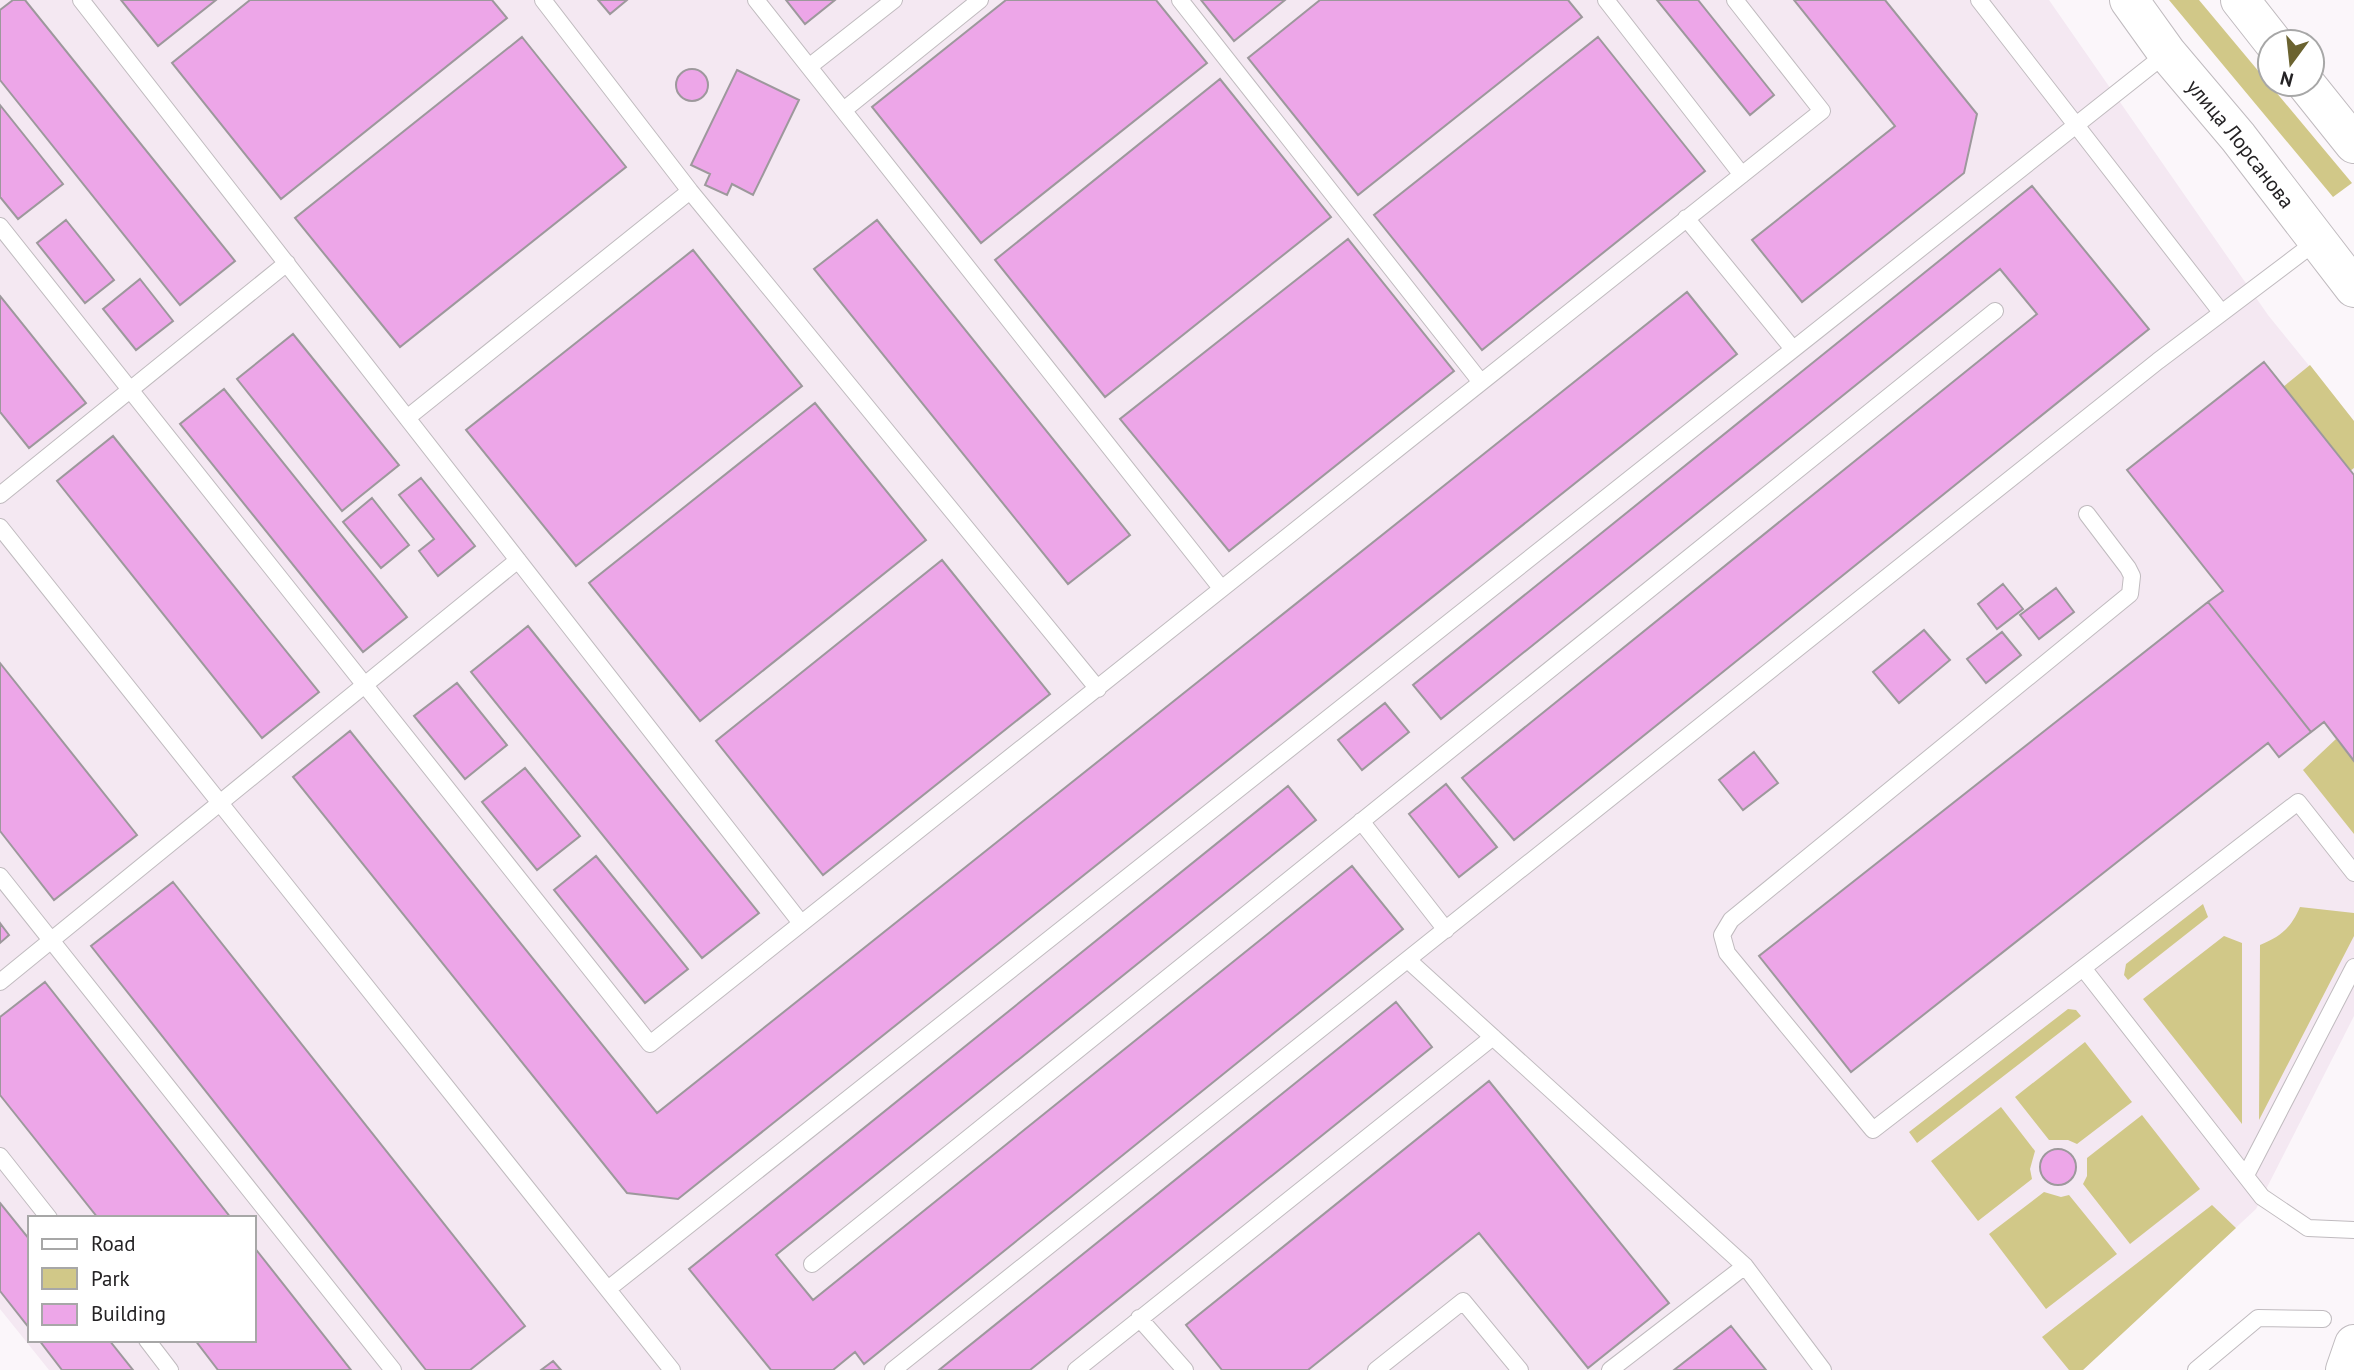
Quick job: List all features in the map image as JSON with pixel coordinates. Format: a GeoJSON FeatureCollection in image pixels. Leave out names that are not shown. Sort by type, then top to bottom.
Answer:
{"type":"FeatureCollection","features":[{"type":"Feature","properties":{"kind":"main road","name":"улица Лорсанова"},"geometry":{"type":"LineString","coordinates":[[2129,0],[2354,288]]}},
{"type":"Feature","properties":{"kind":"main road"},"geometry":{"type":"LineString","coordinates":[[2240,0],[2262,28]]}},
{"type":"Feature","properties":{"kind":"main road"},"geometry":{"type":"LineString","coordinates":[[2317,98],[2354,144]]}},
{"type":"Feature","properties":{"kind":"main road"},"geometry":{"type":"LineString","coordinates":[[2345,1370],[2354,1344]]}},
{"type":"Feature","properties":{"kind":"lane"},"geometry":{"type":"LineString","coordinates":[[81,0],[801,923]]}},
{"type":"Feature","properties":{"kind":"lane"},"geometry":{"type":"LineString","coordinates":[[542,0],[690,191],[1098,689]]}},
{"type":"Feature","properties":{"kind":"lane"},"geometry":{"type":"LineString","coordinates":[[756,0],[845,109],[1221,588]]}},
{"type":"Feature","properties":{"kind":"lane"},"geometry":{"type":"LineString","coordinates":[[810,66],[894,0]]}},
{"type":"Feature","properties":{"kind":"lane"},"geometry":{"type":"LineString","coordinates":[[845,109],[980,0]]}},
{"type":"Feature","properties":{"kind":"lane"},"geometry":{"type":"LineString","coordinates":[[1180,0],[1480,381]]}},
{"type":"Feature","properties":{"kind":"lane"},"geometry":{"type":"LineString","coordinates":[[1606,0],[1742,175]]}},
{"type":"Feature","properties":{"kind":"lane"},"geometry":{"type":"LineString","coordinates":[[0,226],[364,688],[650,1044],[1822,111],[1735,0]]}},
{"type":"Feature","properties":{"kind":"lane"},"geometry":{"type":"LineString","coordinates":[[1979,0],[2221,312]]}},
{"type":"Feature","properties":{"kind":"lane"},"geometry":{"type":"LineString","coordinates":[[608,1289],[2167,52]]}},
{"type":"Feature","properties":{"kind":"lane"},"geometry":{"type":"LineString","coordinates":[[407,418],[690,191]]}},
{"type":"Feature","properties":{"kind":"lane"},"geometry":{"type":"LineString","coordinates":[[1686,218],[1793,349]]}},
{"type":"Feature","properties":{"kind":"lane"},"geometry":{"type":"LineString","coordinates":[[893,1370],[2221,312],[2317,242]]}},
{"type":"Feature","properties":{"kind":"lane"},"geometry":{"type":"LineString","coordinates":[[0,495],[287,263]]}},
{"type":"Feature","properties":{"kind":"lane"},"geometry":{"type":"LineString","coordinates":[[812,1264],[1995,311]]}},
{"type":"Feature","properties":{"kind":"lane"},"geometry":{"type":"LineString","coordinates":[[2087,514],[2132,576],[2130,594],[1724,926],[1722,935],[1727,953],[1873,1130],[2298,802],[2354,873]]}},
{"type":"Feature","properties":{"kind":"lane"},"geometry":{"type":"LineString","coordinates":[[0,527],[221,800],[672,1370]]}},
{"type":"Feature","properties":{"kind":"lane"},"geometry":{"type":"LineString","coordinates":[[0,982],[518,560]]}},
{"type":"Feature","properties":{"kind":"lane"},"geometry":{"type":"LineString","coordinates":[[1362,821],[1446,930]]}},
{"type":"Feature","properties":{"kind":"lane"},"geometry":{"type":"LineString","coordinates":[[0,876],[393,1370]]}},
{"type":"Feature","properties":{"kind":"lane"},"geometry":{"type":"LineString","coordinates":[[1409,961],[1745,1266],[1823,1370]]}},
{"type":"Feature","properties":{"kind":"lane"},"geometry":{"type":"LineString","coordinates":[[2246,1175],[2354,967]]}},
{"type":"Feature","properties":{"kind":"lane"},"geometry":{"type":"LineString","coordinates":[[2084,968],[2262,1197],[2308,1228],[2354,1230]]}},
{"type":"Feature","properties":{"kind":"lane"},"geometry":{"type":"LineString","coordinates":[[1076,1370],[1493,1037]]}},
{"type":"Feature","properties":{"kind":"lane"},"geometry":{"type":"LineString","coordinates":[[0,1156],[47,1216]]}},
{"type":"Feature","properties":{"kind":"lane"},"geometry":{"type":"LineString","coordinates":[[1610,1370],[1745,1266]]}},
{"type":"Feature","properties":{"kind":"lane"},"geometry":{"type":"LineString","coordinates":[[1376,1370],[1463,1301],[1521,1370]]}},
{"type":"Feature","properties":{"kind":"lane"},"geometry":{"type":"LineString","coordinates":[[1139,1318],[1185,1370]]}},
{"type":"Feature","properties":{"kind":"lane"},"geometry":{"type":"LineString","coordinates":[[2196,1370],[2258,1318],[2323,1319]]}},
{"type":"Feature","properties":{"kind":"lane"},"geometry":{"type":"LineString","coordinates":[[149,1342],[170,1370]]}},
{"type":"Feature","properties":{"kind":"shaded area"},"geometry":{"type":"Polygon","coordinates":[[[0,0],[2049,0],[2268,315],[2354,421],[2354,1016],[2256,1209],[2083,1370],[49,1370],[0,1309],[0,0]]]}},
{"type":"Feature","properties":{"kind":"green space"},"geometry":{"type":"Polygon","coordinates":[[[2169,0],[2199,0],[2256,68],[2256,98],[2281,98],[2352,183],[2333,197],[2169,0]]]}},
{"type":"Feature","properties":{"kind":"green space"},"geometry":{"type":"Polygon","coordinates":[[[2310,365],[2354,421],[2354,468],[2350,471],[2283,387],[2310,365]]]}},
{"type":"Feature","properties":{"kind":"green space"},"geometry":{"type":"Polygon","coordinates":[[[2336,739],[2354,761],[2354,834],[2303,770],[2336,739]]]}},
{"type":"Feature","properties":{"kind":"green space"},"geometry":{"type":"Polygon","coordinates":[[[2203,904],[2208,917],[2128,980],[2124,975],[2126,964],[2203,904]]]}},
{"type":"Feature","properties":{"kind":"green space"},"geometry":{"type":"Polygon","coordinates":[[[2300,907],[2354,913],[2354,936],[2259,1120],[2260,945],[2284,931],[2300,907]]]}},
{"type":"Feature","properties":{"kind":"green space"},"geometry":{"type":"Polygon","coordinates":[[[2224,936],[2242,943],[2242,1124],[2143,999],[2224,936]]]}},
{"type":"Feature","properties":{"kind":"green space"},"geometry":{"type":"Polygon","coordinates":[[[2068,1009],[2076,1010],[2081,1016],[1917,1143],[1909,1132],[2068,1009]]]}},
{"type":"Feature","properties":{"kind":"green space"},"geometry":{"type":"Polygon","coordinates":[[[2085,1042],[2132,1102],[2077,1144],[2068,1140],[2049,1140],[2015,1097],[2085,1042]]]}},
{"type":"Feature","properties":{"kind":"green space"},"geometry":{"type":"Polygon","coordinates":[[[2001,1107],[2035,1151],[2030,1169],[2032,1179],[1978,1221],[1931,1161],[2001,1107]]]}},
{"type":"Feature","properties":{"kind":"green space"},"geometry":{"type":"Polygon","coordinates":[[[2142,1115],[2200,1189],[2130,1244],[2083,1184],[2087,1176],[2087,1158],[2142,1115]]]}},
{"type":"Feature","properties":{"kind":"green space"},"geometry":{"type":"Polygon","coordinates":[[[2044,1192],[2061,1197],[2069,1195],[2117,1254],[2046,1309],[1989,1234],[2044,1192]]]}},
{"type":"Feature","properties":{"kind":"green space"},"geometry":{"type":"Polygon","coordinates":[[[2212,1205],[2236,1228],[2083,1370],[2069,1370],[2042,1337],[2212,1205]]]}},
{"type":"Feature","properties":{"kind":"building"},"geometry":{"type":"Polygon","coordinates":[[[13,0],[25,0],[235,261],[180,305],[0,80],[0,10],[13,0]]]}},
{"type":"Feature","properties":{"kind":"building"},"geometry":{"type":"Polygon","coordinates":[[[121,0],[216,0],[158,46],[121,0]]]}},
{"type":"Feature","properties":{"kind":"building"},"geometry":{"type":"Polygon","coordinates":[[[250,0],[492,0],[507,18],[281,199],[172,63],[250,0]]]}},
{"type":"Feature","properties":{"kind":"building"},"geometry":{"type":"Polygon","coordinates":[[[598,0],[627,0],[610,14],[598,0]]]}},
{"type":"Feature","properties":{"kind":"building"},"geometry":{"type":"Polygon","coordinates":[[[786,0],[835,0],[805,24],[786,0]]]}},
{"type":"Feature","properties":{"kind":"building"},"geometry":{"type":"Polygon","coordinates":[[[1006,0],[1156,0],[1207,63],[981,243],[872,107],[1006,0]]]}},
{"type":"Feature","properties":{"kind":"building"},"geometry":{"type":"Polygon","coordinates":[[[1201,0],[1285,0],[1234,41],[1201,0]]]}},
{"type":"Feature","properties":{"kind":"building"},"geometry":{"type":"Polygon","coordinates":[[[1320,0],[1568,0],[1582,17],[1358,195],[1248,58],[1320,0]]]}},
{"type":"Feature","properties":{"kind":"building"},"geometry":{"type":"Polygon","coordinates":[[[1657,0],[1698,0],[1774,95],[1750,115],[1657,0]]]}},
{"type":"Feature","properties":{"kind":"building"},"geometry":{"type":"Polygon","coordinates":[[[1794,0],[1885,0],[1977,114],[1964,173],[1802,302],[1752,240],[1895,126],[1794,0]]]}},
{"type":"Feature","properties":{"kind":"building"},"geometry":{"type":"Polygon","coordinates":[[[522,37],[626,167],[400,347],[295,218],[522,37]]]}},
{"type":"Feature","properties":{"kind":"building"},"geometry":{"type":"Polygon","coordinates":[[[1598,37],[1705,171],[1482,350],[1374,215],[1598,37]]]}},
{"type":"Feature","properties":{"kind":"building"},"geometry":{"type":"Polygon","coordinates":[[[692,69],[704,73],[708,85],[704,97],[692,101],[680,97],[676,85],[680,73],[692,69]]]}},
{"type":"Feature","properties":{"kind":"building"},"geometry":{"type":"Polygon","coordinates":[[[737,70],[799,100],[753,195],[732,184],[727,195],[705,185],[710,174],[691,165],[737,70]]]}},
{"type":"Feature","properties":{"kind":"building"},"geometry":{"type":"Polygon","coordinates":[[[1220,79],[1331,217],[1105,397],[995,260],[1220,79]]]}},
{"type":"Feature","properties":{"kind":"building"},"geometry":{"type":"Polygon","coordinates":[[[0,105],[63,184],[18,219],[0,197],[0,105]]]}},
{"type":"Feature","properties":{"kind":"building"},"geometry":{"type":"Polygon","coordinates":[[[2032,186],[2149,329],[1514,840],[1462,778],[2037,314],[2000,269],[1441,719],[1413,685],[2032,186]]]}},
{"type":"Feature","properties":{"kind":"building"},"geometry":{"type":"Polygon","coordinates":[[[66,220],[114,280],[85,303],[37,243],[66,220]]]}},
{"type":"Feature","properties":{"kind":"building"},"geometry":{"type":"Polygon","coordinates":[[[877,220],[1130,535],[1068,584],[814,269],[877,220]]]}},
{"type":"Feature","properties":{"kind":"building"},"geometry":{"type":"Polygon","coordinates":[[[1348,239],[1454,371],[1229,551],[1120,419],[1348,239]]]}},
{"type":"Feature","properties":{"kind":"building"},"geometry":{"type":"Polygon","coordinates":[[[693,250],[802,386],[576,566],[466,430],[693,250]]]}},
{"type":"Feature","properties":{"kind":"building"},"geometry":{"type":"Polygon","coordinates":[[[140,279],[173,321],[136,350],[103,309],[140,279]]]}},
{"type":"Feature","properties":{"kind":"building"},"geometry":{"type":"Polygon","coordinates":[[[1687,292],[1737,354],[678,1199],[627,1193],[293,777],[350,731],[657,1113],[1687,292]]]}},
{"type":"Feature","properties":{"kind":"building"},"geometry":{"type":"Polygon","coordinates":[[[0,296],[86,403],[29,448],[0,412],[0,296]]]}},
{"type":"Feature","properties":{"kind":"building"},"geometry":{"type":"Polygon","coordinates":[[[293,334],[399,465],[342,511],[237,379],[293,334]]]}},
{"type":"Feature","properties":{"kind":"building"},"geometry":{"type":"Polygon","coordinates":[[[2264,362],[2354,475],[2354,761],[2324,722],[2311,732],[2208,602],[2223,591],[2127,470],[2264,362]]]}},
{"type":"Feature","properties":{"kind":"building"},"geometry":{"type":"Polygon","coordinates":[[[224,389],[407,617],[363,652],[180,424],[224,389]]]}},
{"type":"Feature","properties":{"kind":"building"},"geometry":{"type":"Polygon","coordinates":[[[815,403],[926,540],[700,721],[589,583],[815,403]]]}},
{"type":"Feature","properties":{"kind":"building"},"geometry":{"type":"Polygon","coordinates":[[[113,436],[319,692],[262,738],[57,481],[113,436]]]}},
{"type":"Feature","properties":{"kind":"building"},"geometry":{"type":"Polygon","coordinates":[[[421,478],[475,546],[438,576],[419,551],[434,539],[399,495],[421,478]]]}},
{"type":"Feature","properties":{"kind":"building"},"geometry":{"type":"Polygon","coordinates":[[[372,498],[409,545],[381,568],[343,522],[372,498]]]}},
{"type":"Feature","properties":{"kind":"building"},"geometry":{"type":"Polygon","coordinates":[[[942,560],[1050,694],[823,875],[716,741],[942,560]]]}},
{"type":"Feature","properties":{"kind":"building"},"geometry":{"type":"Polygon","coordinates":[[[2003,584],[2023,609],[1997,629],[1978,604],[2003,584]]]}},
{"type":"Feature","properties":{"kind":"building"},"geometry":{"type":"Polygon","coordinates":[[[2056,588],[2074,612],[2039,639],[2020,615],[2056,588]]]}},
{"type":"Feature","properties":{"kind":"building"},"geometry":{"type":"Polygon","coordinates":[[[2208,602],[2311,732],[2279,757],[2268,743],[1851,1072],[1759,956],[2208,602]]]}},
{"type":"Feature","properties":{"kind":"building"},"geometry":{"type":"Polygon","coordinates":[[[528,626],[759,913],[702,958],[471,672],[528,626]]]}},
{"type":"Feature","properties":{"kind":"building"},"geometry":{"type":"Polygon","coordinates":[[[1924,630],[1950,660],[1899,703],[1873,672],[1924,630]]]}},
{"type":"Feature","properties":{"kind":"building"},"geometry":{"type":"Polygon","coordinates":[[[2002,632],[2021,655],[1986,683],[1967,659],[2002,632]]]}},
{"type":"Feature","properties":{"kind":"building"},"geometry":{"type":"Polygon","coordinates":[[[0,663],[137,835],[54,900],[0,831],[0,663]]]}},
{"type":"Feature","properties":{"kind":"building"},"geometry":{"type":"Polygon","coordinates":[[[457,683],[507,745],[465,779],[414,716],[457,683]]]}},
{"type":"Feature","properties":{"kind":"building"},"geometry":{"type":"Polygon","coordinates":[[[1385,703],[1409,732],[1362,770],[1338,740],[1385,703]]]}},
{"type":"Feature","properties":{"kind":"building"},"geometry":{"type":"Polygon","coordinates":[[[1754,752],[1778,783],[1743,810],[1719,780],[1754,752]]]}},
{"type":"Feature","properties":{"kind":"building"},"geometry":{"type":"Polygon","coordinates":[[[525,768],[580,836],[537,870],[482,802],[525,768]]]}},
{"type":"Feature","properties":{"kind":"building"},"geometry":{"type":"Polygon","coordinates":[[[1446,784],[1497,847],[1459,877],[1409,814],[1446,784]]]}},
{"type":"Feature","properties":{"kind":"building"},"geometry":{"type":"Polygon","coordinates":[[[1288,786],[1316,820],[776,1255],[813,1300],[1352,866],[1403,929],[864,1364],[855,1352],[833,1370],[771,1370],[689,1269],[1288,786]]]}},
{"type":"Feature","properties":{"kind":"building"},"geometry":{"type":"Polygon","coordinates":[[[596,856],[688,969],[645,1003],[554,890],[596,856]]]}},
{"type":"Feature","properties":{"kind":"building"},"geometry":{"type":"Polygon","coordinates":[[[173,882],[525,1326],[470,1370],[426,1370],[91,946],[173,882]]]}},
{"type":"Feature","properties":{"kind":"building"},"geometry":{"type":"Polygon","coordinates":[[[0,923],[9,935],[0,943],[0,923]]]}},
{"type":"Feature","properties":{"kind":"building"},"geometry":{"type":"Polygon","coordinates":[[[45,982],[229,1216],[96,1216],[0,1095],[0,1017],[45,982]]]}},
{"type":"Feature","properties":{"kind":"building"},"geometry":{"type":"Polygon","coordinates":[[[1396,1002],[1432,1047],[1030,1370],[939,1370],[1396,1002]]]}},
{"type":"Feature","properties":{"kind":"building"},"geometry":{"type":"Polygon","coordinates":[[[1489,1081],[1669,1303],[1588,1368],[1479,1233],[1308,1370],[1222,1370],[1186,1325],[1489,1081]]]}},
{"type":"Feature","properties":{"kind":"building"},"geometry":{"type":"Polygon","coordinates":[[[2058,1149],[2071,1154],[2076,1167],[2071,1180],[2058,1185],[2045,1180],[2040,1167],[2045,1154],[2058,1149]]]}},
{"type":"Feature","properties":{"kind":"building"},"geometry":{"type":"Polygon","coordinates":[[[0,1203],[28,1238],[28,1326],[0,1291],[0,1203]]]}},
{"type":"Feature","properties":{"kind":"building"},"geometry":{"type":"Polygon","coordinates":[[[256,1250],[351,1370],[218,1370],[197,1342],[256,1342],[256,1250]]]}},
{"type":"Feature","properties":{"kind":"building"},"geometry":{"type":"Polygon","coordinates":[[[1731,1326],[1766,1370],[1674,1370],[1731,1326]]]}},
{"type":"Feature","properties":{"kind":"building"},"geometry":{"type":"Polygon","coordinates":[[[41,1342],[111,1342],[133,1370],[62,1370],[41,1342]]]}},
{"type":"Feature","properties":{"kind":"building"},"geometry":{"type":"Polygon","coordinates":[[[553,1361],[561,1370],[541,1370],[553,1361]]]}}]}
